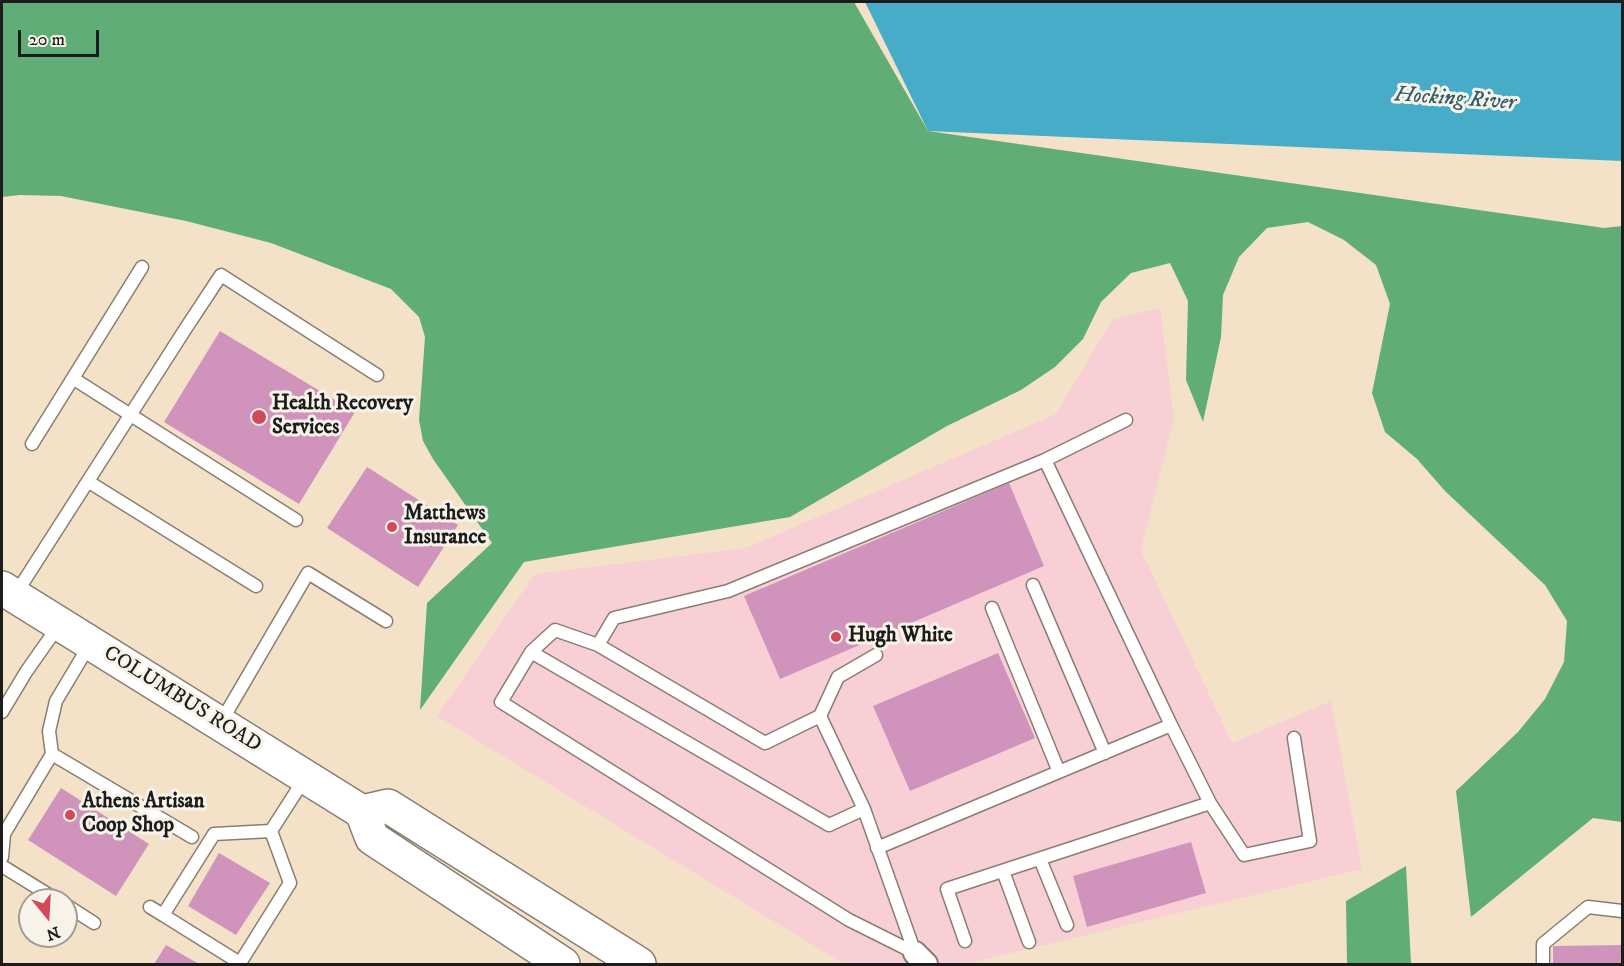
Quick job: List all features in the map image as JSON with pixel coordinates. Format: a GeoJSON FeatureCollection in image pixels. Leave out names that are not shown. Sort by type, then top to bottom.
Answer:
{"type":"FeatureCollection","features":[{"type":"Feature","properties":{"kind":"main road","name":"COLUMBUS ROAD"},"geometry":{"type":"LineString","coordinates":[[8,592],[362,812]]}},
{"type":"Feature","properties":{"kind":"main road"},"geometry":{"type":"LineString","coordinates":[[562,964],[372,838],[362,812],[388,806],[639,964]]}},
{"type":"Feature","properties":{"kind":"lane"},"geometry":{"type":"LineString","coordinates":[[32,444],[74,380],[142,267]]}},
{"type":"Feature","properties":{"kind":"lane"},"geometry":{"type":"LineString","coordinates":[[8,592],[89,482],[221,275],[377,375]]}},
{"type":"Feature","properties":{"kind":"lane"},"geometry":{"type":"LineString","coordinates":[[74,380],[296,520]]}},
{"type":"Feature","properties":{"kind":"lane"},"geometry":{"type":"LineString","coordinates":[[598,645],[614,618],[728,591],[1045,460],[1126,420]]}},
{"type":"Feature","properties":{"kind":"lane"},"geometry":{"type":"LineString","coordinates":[[1045,460],[1171,725],[1210,802],[1244,855],[1310,841],[1294,738]]}},
{"type":"Feature","properties":{"kind":"lane"},"geometry":{"type":"LineString","coordinates":[[89,482],[256,586]]}},
{"type":"Feature","properties":{"kind":"lane"},"geometry":{"type":"LineString","coordinates":[[220,724],[308,573],[386,621]]}},
{"type":"Feature","properties":{"kind":"lane"},"geometry":{"type":"LineString","coordinates":[[1033,585],[1105,753]]}},
{"type":"Feature","properties":{"kind":"lane"},"geometry":{"type":"LineString","coordinates":[[993,608],[1059,772]]}},
{"type":"Feature","properties":{"kind":"lane"},"geometry":{"type":"LineString","coordinates":[[2,712],[26,672],[60,624]]}},
{"type":"Feature","properties":{"kind":"lane"},"geometry":{"type":"LineString","coordinates":[[876,655],[838,677],[820,716],[765,743],[598,645],[555,630],[531,652],[501,702],[849,920],[921,959]]}},
{"type":"Feature","properties":{"kind":"lane"},"geometry":{"type":"LineString","coordinates":[[2,857],[4,834],[52,754],[49,731],[56,701],[90,643]]}},
{"type":"Feature","properties":{"kind":"lane"},"geometry":{"type":"LineString","coordinates":[[531,652],[829,825],[864,809]]}},
{"type":"Feature","properties":{"kind":"lane"},"geometry":{"type":"LineString","coordinates":[[820,716],[864,809],[921,959]]}},
{"type":"Feature","properties":{"kind":"lane"},"geometry":{"type":"LineString","coordinates":[[877,848],[1171,725]]}},
{"type":"Feature","properties":{"kind":"lane"},"geometry":{"type":"LineString","coordinates":[[52,754],[192,837]]}},
{"type":"Feature","properties":{"kind":"lane"},"geometry":{"type":"LineString","coordinates":[[272,831],[306,777]]}},
{"type":"Feature","properties":{"kind":"lane"},"geometry":{"type":"LineString","coordinates":[[965,941],[947,889],[1210,802]]}},
{"type":"Feature","properties":{"kind":"lane"},"geometry":{"type":"LineString","coordinates":[[150,907],[240,963],[290,883],[272,831]]}},
{"type":"Feature","properties":{"kind":"lane"},"geometry":{"type":"LineString","coordinates":[[163,915],[214,834],[272,831]]}},
{"type":"Feature","properties":{"kind":"lane"},"geometry":{"type":"LineString","coordinates":[[1040,858],[1067,925]]}},
{"type":"Feature","properties":{"kind":"lane"},"geometry":{"type":"LineString","coordinates":[[2,866],[38,888]]}},
{"type":"Feature","properties":{"kind":"lane"},"geometry":{"type":"LineString","coordinates":[[1003,871],[1029,942]]}},
{"type":"Feature","properties":{"kind":"lane"},"geometry":{"type":"LineString","coordinates":[[1543,964],[1543,944],[1588,907],[1623,911]]}},
{"type":"Feature","properties":{"kind":"lane"},"geometry":{"type":"LineString","coordinates":[[78,913],[94,922]]}},
{"type":"Feature","properties":{"kind":"shaded area","name":"Hugh White"},"geometry":{"type":"Polygon","coordinates":[[[1160,308],[1174,418],[1141,550],[1232,743],[1331,701],[1362,869],[965,964],[844,964],[437,716],[535,574],[746,548],[1056,414],[1113,319],[1160,308]]]}},
{"type":"Feature","properties":{"kind":"green space"},"geometry":{"type":"Polygon","coordinates":[[[2,2],[854,2],[928,131],[1604,228],[1622,226],[1622,822],[1593,818],[1471,917],[1456,791],[1518,732],[1545,699],[1564,662],[1567,621],[1545,585],[1445,491],[1417,459],[1385,432],[1372,393],[1390,304],[1376,265],[1344,240],[1308,222],[1267,228],[1239,257],[1223,295],[1221,337],[1203,422],[1186,380],[1188,301],[1170,263],[1131,273],[1101,302],[1083,339],[1055,367],[1021,390],[947,426],[790,517],[524,562],[420,710],[427,603],[492,543],[433,459],[423,441],[419,420],[425,337],[419,317],[391,289],[271,243],[186,221],[61,196],[2,197],[2,2]]]}},
{"type":"Feature","properties":{"kind":"green space"},"geometry":{"type":"Polygon","coordinates":[[[1406,866],[1411,964],[1347,964],[1346,901],[1406,866]]]}},
{"type":"Feature","properties":{"kind":"water","name":"Hocking River"},"geometry":{"type":"Polygon","coordinates":[[[865,2],[1622,2],[1622,161],[928,131],[865,2]]]}},
{"type":"Feature","properties":{"kind":"building","name":"Health Recovery Services"},"geometry":{"type":"Polygon","coordinates":[[[220,331],[355,412],[299,504],[164,422],[220,331]]]}},
{"type":"Feature","properties":{"kind":"building","name":"Matthews Insurance"},"geometry":{"type":"Polygon","coordinates":[[[367,467],[458,525],[418,587],[327,528],[367,467]]]}},
{"type":"Feature","properties":{"kind":"building"},"geometry":{"type":"Polygon","coordinates":[[[1009,483],[1044,566],[780,679],[744,596],[1009,483]]]}},
{"type":"Feature","properties":{"kind":"building"},"geometry":{"type":"Polygon","coordinates":[[[998,653],[1035,738],[910,791],[873,706],[998,653]]]}},
{"type":"Feature","properties":{"kind":"building"},"geometry":{"type":"Polygon","coordinates":[[[61,788],[149,844],[116,896],[28,840],[61,788]]]}},
{"type":"Feature","properties":{"kind":"building"},"geometry":{"type":"Polygon","coordinates":[[[1191,842],[1206,893],[1087,927],[1073,876],[1191,842]]]}},
{"type":"Feature","properties":{"kind":"building"},"geometry":{"type":"Polygon","coordinates":[[[219,853],[270,883],[236,935],[188,906],[219,853]]]}},
{"type":"Feature","properties":{"kind":"building"},"geometry":{"type":"Polygon","coordinates":[[[166,945],[199,964],[154,964],[166,945]]]}},
{"type":"Feature","properties":{"kind":"building"},"geometry":{"type":"Polygon","coordinates":[[[1622,945],[1622,964],[1553,964],[1553,946],[1622,945]]]}},
{"type":"Feature","properties":{"kind":"place","name":"Health Recovery Services"},"geometry":{"type":"Point","coordinates":[259,417]}},
{"type":"Feature","properties":{"kind":"place","name":"Matthews Insurance"},"geometry":{"type":"Point","coordinates":[392,527]}},
{"type":"Feature","properties":{"kind":"place","name":"Hugh White"},"geometry":{"type":"Point","coordinates":[836,637]}},
{"type":"Feature","properties":{"kind":"place","name":"Athens Artisan Coop Shop"},"geometry":{"type":"Point","coordinates":[70,815]}}]}
